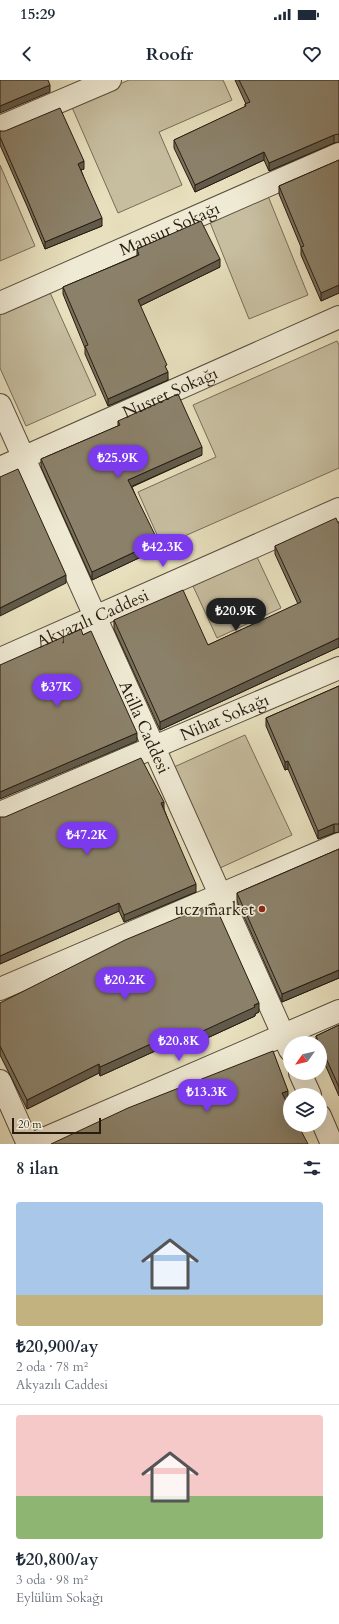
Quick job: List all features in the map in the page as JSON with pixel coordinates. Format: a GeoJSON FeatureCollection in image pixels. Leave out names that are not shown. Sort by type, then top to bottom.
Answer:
{"type":"FeatureCollection","features":[{"type":"Feature","properties":{"kind":"street"},"geometry":{"type":"LineString","coordinates":[[0,128],[110,80]]}},
{"type":"Feature","properties":{"kind":"street","name":"Mansur Sokağı"},"geometry":{"type":"LineString","coordinates":[[0,303],[339,154]]}},
{"type":"Feature","properties":{"kind":"street","name":"Nusret Sokağı"},"geometry":{"type":"LineString","coordinates":[[0,468],[339,317]]}},
{"type":"Feature","properties":{"kind":"street","name":"Atilla Caddesi"},"geometry":{"type":"LineString","coordinates":[[0,405],[284,1036]]}},
{"type":"Feature","properties":{"kind":"street","name":"Akyazılı Caddesi"},"geometry":{"type":"LineString","coordinates":[[0,659],[339,509]]}},
{"type":"Feature","properties":{"kind":"street","name":"Nihat Sokağı"},"geometry":{"type":"LineString","coordinates":[[0,813],[339,668]]}},
{"type":"Feature","properties":{"kind":"street"},"geometry":{"type":"LineString","coordinates":[[0,989],[339,844]]}},
{"type":"Feature","properties":{"kind":"street"},"geometry":{"type":"LineString","coordinates":[[299,1036],[339,1012]]}},
{"type":"Feature","properties":{"kind":"street"},"geometry":{"type":"LineString","coordinates":[[32,1144],[283,1045]]}},
{"type":"Feature","properties":{"kind":"street"},"geometry":{"type":"LineString","coordinates":[[0,1081],[28,1144]]}},
{"type":"Feature","properties":{"kind":"street"},"geometry":{"type":"LineString","coordinates":[[327,1132],[332,1144]]}},
{"type":"Feature","properties":{"kind":"shaded area"},"geometry":{"type":"Polygon","coordinates":[[[129,80],[223,80],[232,100],[159,132],[182,185],[118,213],[71,105],[129,80]]]}},
{"type":"Feature","properties":{"kind":"shaded area"},"geometry":{"type":"Polygon","coordinates":[[[0,165],[35,246],[0,261],[0,165]]]}},
{"type":"Feature","properties":{"kind":"shaded area"},"geometry":{"type":"Polygon","coordinates":[[[268,196],[308,295],[249,319],[209,220],[268,196]]]}},
{"type":"Feature","properties":{"kind":"shaded area"},"geometry":{"type":"Polygon","coordinates":[[[48,288],[96,395],[26,426],[0,368],[0,310],[48,288]]]}},
{"type":"Feature","properties":{"kind":"shaded area"},"geometry":{"type":"Polygon","coordinates":[[[337,341],[339,345],[339,468],[162,546],[138,492],[216,457],[193,405],[337,341]]]}},
{"type":"Feature","properties":{"kind":"shaded area"},"geometry":{"type":"Polygon","coordinates":[[[257,557],[281,608],[217,638],[193,586],[257,557]]]}},
{"type":"Feature","properties":{"kind":"shaded area"},"geometry":{"type":"Polygon","coordinates":[[[245,735],[292,835],[220,868],[174,767],[245,735]]]}},
{"type":"Feature","properties":{"kind":"building"},"geometry":{"type":"Polygon","coordinates":[[[0,80],[48,80],[50,85],[0,106],[0,80]]]}},
{"type":"Feature","properties":{"kind":"building"},"geometry":{"type":"Polygon","coordinates":[[[239,80],[339,80],[339,134],[269,163],[264,152],[195,185],[174,140],[246,106],[245,104],[250,102],[239,80]]]}},
{"type":"Feature","properties":{"kind":"building"},"geometry":{"type":"Polygon","coordinates":[[[60,108],[84,161],[78,164],[102,218],[45,242],[0,137],[0,131],[5,131],[60,108]]]}},
{"type":"Feature","properties":{"kind":"building"},"geometry":{"type":"Polygon","coordinates":[[[339,160],[339,285],[321,293],[301,247],[304,246],[279,186],[339,160]]]}},
{"type":"Feature","properties":{"kind":"building"},"geometry":{"type":"Polygon","coordinates":[[[201,221],[220,259],[138,300],[167,365],[165,366],[168,372],[108,399],[85,346],[88,345],[63,287],[139,255],[137,249],[201,221]]]}},
{"type":"Feature","properties":{"kind":"building"},"geometry":{"type":"Polygon","coordinates":[[[178,394],[202,447],[128,480],[158,541],[92,572],[41,459],[120,425],[118,421],[178,394]]]}},
{"type":"Feature","properties":{"kind":"building"},"geometry":{"type":"Polygon","coordinates":[[[18,469],[66,575],[0,608],[0,477],[18,469]]]}},
{"type":"Feature","properties":{"kind":"building"},"geometry":{"type":"Polygon","coordinates":[[[336,518],[339,523],[339,638],[160,722],[114,620],[183,590],[208,645],[301,602],[275,546],[336,518]]]}},
{"type":"Feature","properties":{"kind":"building"},"geometry":{"type":"Polygon","coordinates":[[[81,629],[83,635],[91,631],[137,733],[0,792],[0,665],[81,629]]]}},
{"type":"Feature","properties":{"kind":"building"},"geometry":{"type":"Polygon","coordinates":[[[339,686],[339,824],[334,824],[318,831],[288,761],[285,762],[266,718],[339,686]]]}},
{"type":"Feature","properties":{"kind":"building"},"geometry":{"type":"Polygon","coordinates":[[[141,758],[164,802],[161,803],[196,884],[124,915],[119,903],[0,956],[0,817],[5,817],[141,758]]]}},
{"type":"Feature","properties":{"kind":"building"},"geometry":{"type":"Polygon","coordinates":[[[339,849],[339,970],[282,994],[237,893],[339,849]]]}},
{"type":"Feature","properties":{"kind":"building"},"geometry":{"type":"Polygon","coordinates":[[[214,903],[259,1003],[254,1005],[255,1007],[179,1042],[175,1033],[100,1067],[99,1064],[27,1100],[0,1046],[0,1003],[125,940],[214,903]]]}},
{"type":"Feature","properties":{"kind":"building"},"geometry":{"type":"Polygon","coordinates":[[[339,1025],[339,1087],[327,1060],[327,1036],[316,1036],[339,1025]]]}},
{"type":"Feature","properties":{"kind":"building"},"geometry":{"type":"Polygon","coordinates":[[[273,1051],[287,1088],[283,1088],[282,1093],[283,1132],[302,1132],[308,1144],[51,1144],[128,1108],[273,1051]]]}},
{"type":"Feature","properties":{"kind":"place","name":"ucz market"},"geometry":{"type":"Point","coordinates":[262,909]}}]}
